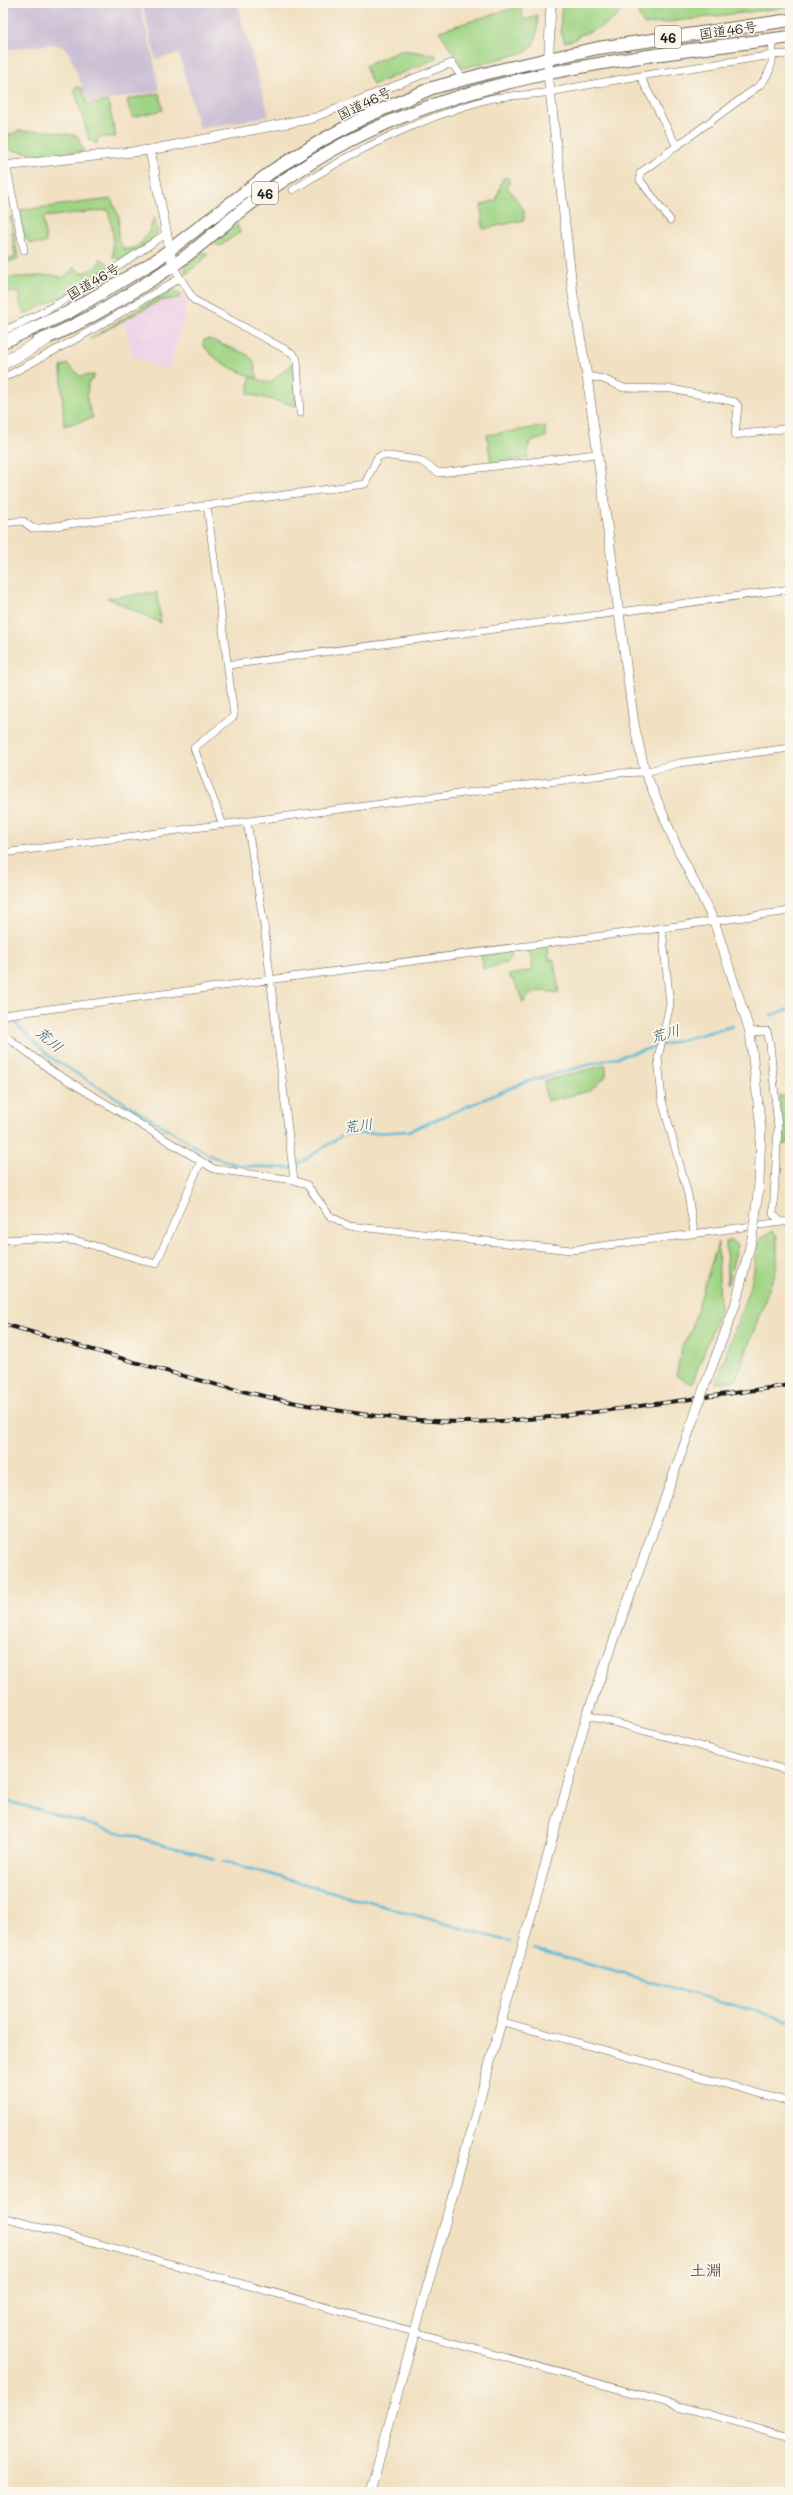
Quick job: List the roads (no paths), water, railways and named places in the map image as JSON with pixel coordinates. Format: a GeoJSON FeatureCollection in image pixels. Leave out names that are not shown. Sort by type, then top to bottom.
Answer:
{"type":"FeatureCollection","features":[{"type":"Feature","properties":{"kind":"highway","name":"国道46号"},"geometry":{"type":"LineString","coordinates":[[3,342],[69,312],[171,250],[245,191],[324,139],[368,116],[425,91],[463,79],[598,48],[790,20]]}},
{"type":"Feature","properties":{"kind":"highway","name":"国道46号"},"geometry":{"type":"LineString","coordinates":[[3,356],[46,339],[110,306],[173,266],[283,180],[366,133],[444,101],[548,73],[597,64],[790,37]]}},
{"type":"Feature","properties":{"kind":"highway"},"geometry":{"type":"LineString","coordinates":[[3,363],[46,339]]}},
{"type":"Feature","properties":{"kind":"street"},"geometry":{"type":"LineString","coordinates":[[370,2492],[500,2021],[587,1715],[705,1385],[735,1306],[752,1238],[759,1184],[761,1130],[750,1032],[714,921],[679,852],[645,772],[634,724],[596,454],[587,376],[573,295],[547,60],[551,3]]}},
{"type":"Feature","properties":{"kind":"street"},"geometry":{"type":"LineString","coordinates":[[670,220],[640,180],[640,173],[676,145],[760,85],[766,79],[772,67],[772,39]]}},
{"type":"Feature","properties":{"kind":"street"},"geometry":{"type":"LineString","coordinates":[[293,190],[319,173],[397,131],[486,100],[520,94],[550,92],[640,76],[773,55],[790,54]]}},
{"type":"Feature","properties":{"kind":"street"},"geometry":{"type":"LineString","coordinates":[[24,250],[5,166],[150,150],[313,118],[452,63],[463,79]]}},
{"type":"Feature","properties":{"kind":"street"},"geometry":{"type":"LineString","coordinates":[[640,76],[676,145]]}},
{"type":"Feature","properties":{"kind":"street"},"geometry":{"type":"LineString","coordinates":[[150,150],[173,266],[194,300],[292,353],[297,359],[300,413]]}},
{"type":"Feature","properties":{"kind":"street"},"geometry":{"type":"LineString","coordinates":[[3,331],[32,318],[83,290],[167,233]]}},
{"type":"Feature","properties":{"kind":"street"},"geometry":{"type":"LineString","coordinates":[[3,378],[78,338],[180,278]]}},
{"type":"Feature","properties":{"kind":"street"},"geometry":{"type":"LineString","coordinates":[[587,376],[603,379],[624,388],[672,388],[735,402],[738,406],[735,435],[790,428]]}},
{"type":"Feature","properties":{"kind":"street"},"geometry":{"type":"LineString","coordinates":[[3,523],[23,521],[32,528],[40,528],[207,504],[365,484],[377,458],[382,455],[419,460],[439,473],[596,454]]}},
{"type":"Feature","properties":{"kind":"street"},"geometry":{"type":"LineString","coordinates":[[207,504],[234,716],[194,748],[223,825]]}},
{"type":"Feature","properties":{"kind":"street"},"geometry":{"type":"LineString","coordinates":[[228,665],[790,589]]}},
{"type":"Feature","properties":{"kind":"street"},"geometry":{"type":"LineString","coordinates":[[3,853],[619,772],[645,772],[679,763],[790,748]]}},
{"type":"Feature","properties":{"kind":"street"},"geometry":{"type":"LineString","coordinates":[[247,822],[271,979],[294,1168],[294,1180]]}},
{"type":"Feature","properties":{"kind":"street"},"geometry":{"type":"LineString","coordinates":[[6,1014],[790,911]]}},
{"type":"Feature","properties":{"kind":"street"},"geometry":{"type":"LineString","coordinates":[[662,928],[670,1004],[659,1049],[662,1100],[688,1195],[694,1232]]}},
{"type":"Feature","properties":{"kind":"street"},"geometry":{"type":"LineString","coordinates":[[750,1032],[767,1031],[770,1044],[778,1128],[773,1214],[781,1222]]}},
{"type":"Feature","properties":{"kind":"street"},"geometry":{"type":"LineString","coordinates":[[3,1034],[52,1071],[214,1169],[294,1180],[307,1185],[330,1216],[339,1222],[364,1228],[571,1250],[694,1232],[722,1231],[790,1221]]}},
{"type":"Feature","properties":{"kind":"street"},"geometry":{"type":"LineString","coordinates":[[3,1240],[38,1238],[78,1241],[156,1264],[201,1161]]}},
{"type":"Feature","properties":{"kind":"street"},"geometry":{"type":"LineString","coordinates":[[587,1715],[790,1771]]}},
{"type":"Feature","properties":{"kind":"street"},"geometry":{"type":"LineString","coordinates":[[500,2021],[790,2102]]}},
{"type":"Feature","properties":{"kind":"street"},"geometry":{"type":"LineString","coordinates":[[3,2217],[790,2437]]}},
{"type":"Feature","properties":{"kind":"waterway","name":"荒川"},"geometry":{"type":"LineString","coordinates":[[3,1008],[20,1028],[50,1057],[211,1156],[239,1166],[292,1168],[343,1135],[409,1131],[525,1082],[733,1026]]}},
{"type":"Feature","properties":{"kind":"waterway","name":"荒川"},"geometry":{"type":"LineString","coordinates":[[771,1015],[790,1009]]}},
{"type":"Feature","properties":{"kind":"waterway"},"geometry":{"type":"LineString","coordinates":[[3,1800],[215,1859]]}},
{"type":"Feature","properties":{"kind":"waterway"},"geometry":{"type":"LineString","coordinates":[[223,1861],[511,1942]]}},
{"type":"Feature","properties":{"kind":"waterway"},"geometry":{"type":"LineString","coordinates":[[534,1949],[790,2021]]}},
{"type":"Feature","properties":{"kind":"railway"},"geometry":{"type":"LineString","coordinates":[[3,1324],[230,1388],[345,1412],[403,1419],[462,1422],[532,1419],[626,1408],[790,1385]]}},
{"type":"Feature","properties":{"kind":"district","name":"土淵"},"geometry":{"type":"Point","coordinates":[706,2269]}}]}
